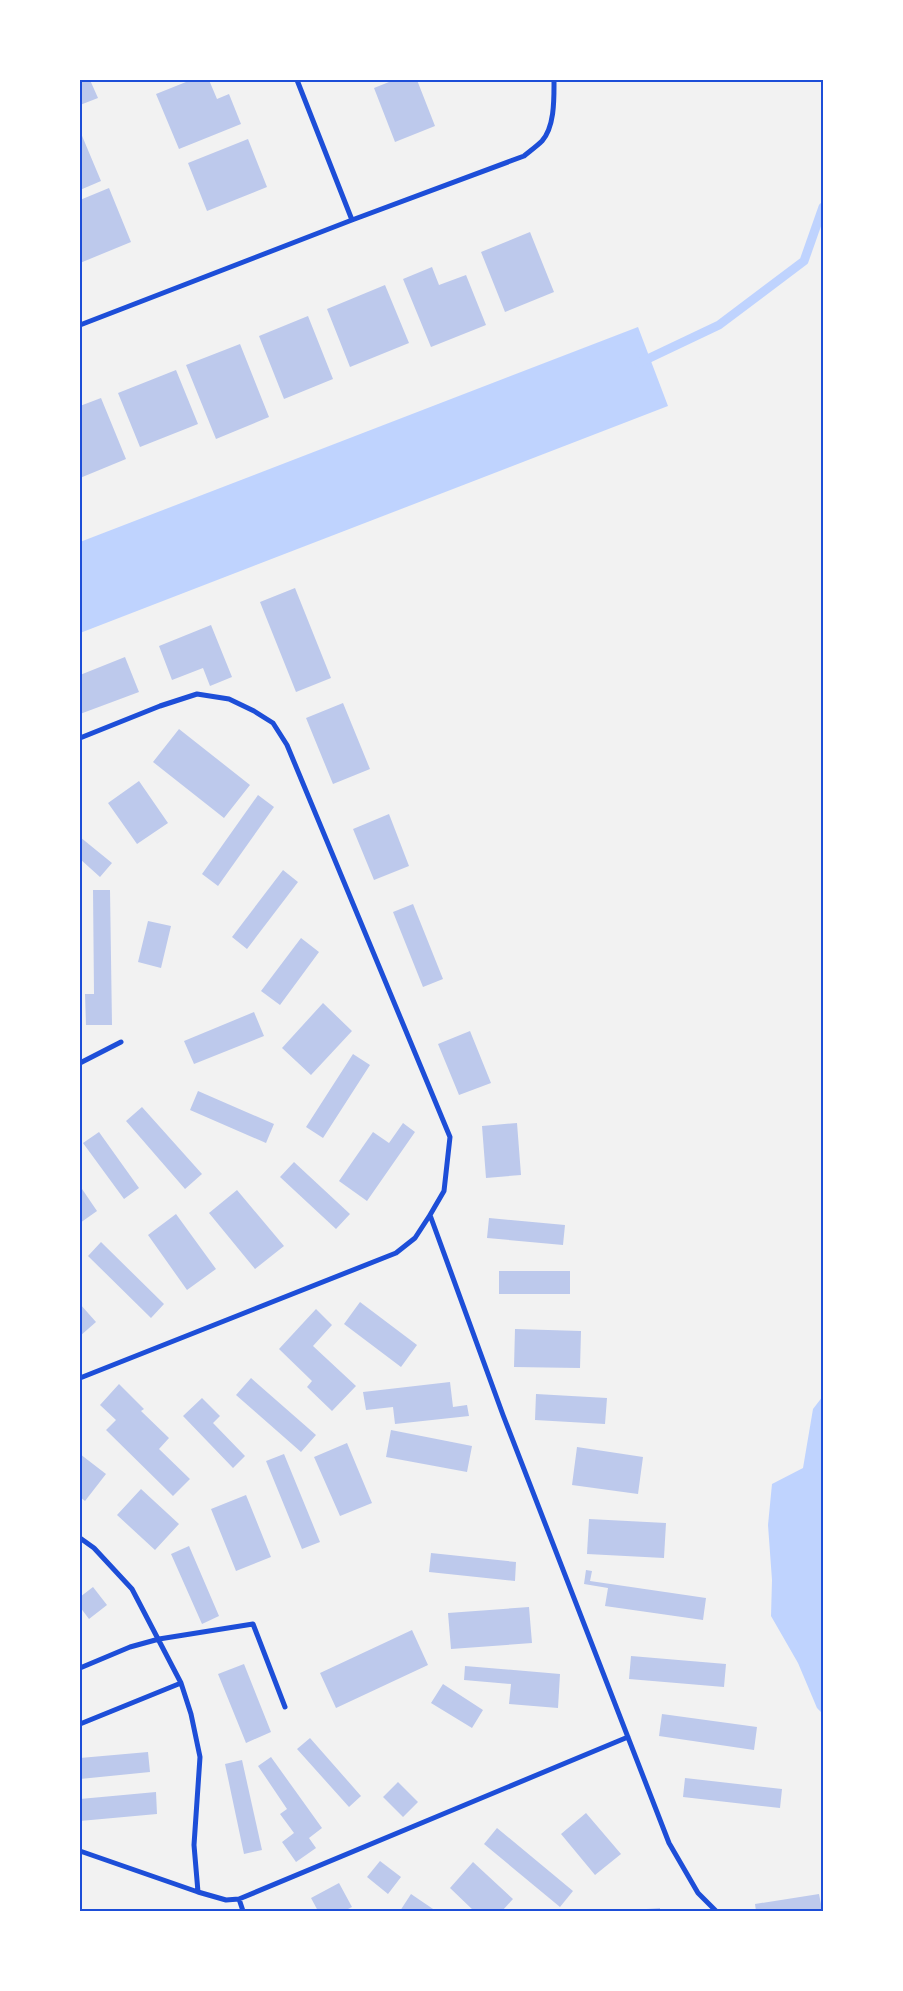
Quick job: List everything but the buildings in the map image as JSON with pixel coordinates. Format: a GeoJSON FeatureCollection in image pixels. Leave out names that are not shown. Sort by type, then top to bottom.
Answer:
{"type":"FeatureCollection","features":[{"type":"Feature","properties":{"kind":"street"},"geometry":{"type":"LineString","coordinates":[[297,80],[352,220]]}},
{"type":"Feature","properties":{"kind":"street"},"geometry":{"type":"LineString","coordinates":[[80,325],[524,156],[543,140],[551,123],[554,80]]}},
{"type":"Feature","properties":{"kind":"street"},"geometry":{"type":"LineString","coordinates":[[80,738],[160,706],[197,694],[229,699],[273,722],[287,745],[450,1137],[444,1191],[415,1238],[396,1253],[80,1378]]}},
{"type":"Feature","properties":{"kind":"street"},"geometry":{"type":"LineString","coordinates":[[80,1063],[121,1042]]}},
{"type":"Feature","properties":{"kind":"street"},"geometry":{"type":"LineString","coordinates":[[430,1215],[503,1415],[669,1843],[698,1892],[716,1911]]}},
{"type":"Feature","properties":{"kind":"street"},"geometry":{"type":"LineString","coordinates":[[80,1538],[94,1548],[132,1589],[181,1683],[191,1714],[200,1757],[194,1845],[198,1892]]}},
{"type":"Feature","properties":{"kind":"street"},"geometry":{"type":"LineString","coordinates":[[80,1668],[130,1647],[159,1640],[253,1624],[285,1707]]}},
{"type":"Feature","properties":{"kind":"street"},"geometry":{"type":"LineString","coordinates":[[80,1724],[181,1683]]}},
{"type":"Feature","properties":{"kind":"street"},"geometry":{"type":"LineString","coordinates":[[80,1851],[198,1892],[226,1900],[239,1899],[628,1737]]}},
{"type":"Feature","properties":{"kind":"street"},"geometry":{"type":"LineString","coordinates":[[239,1899],[243,1911]]}},
{"type":"Feature","properties":{"kind":"water"},"geometry":{"type":"Polygon","coordinates":[[[638,327],[668,406],[80,633],[80,542],[638,327]]]}},
{"type":"Feature","properties":{"kind":"water"},"geometry":{"type":"Polygon","coordinates":[[[823,1396],[823,1714],[817,1708],[798,1663],[771,1616],[772,1580],[768,1525],[772,1484],[803,1468],[813,1409],[823,1396]]]}},
{"type":"Feature","properties":{"kind":"waterway"},"geometry":{"type":"LineString","coordinates":[[639,363],[719,325],[804,261],[823,207]]}}]}
